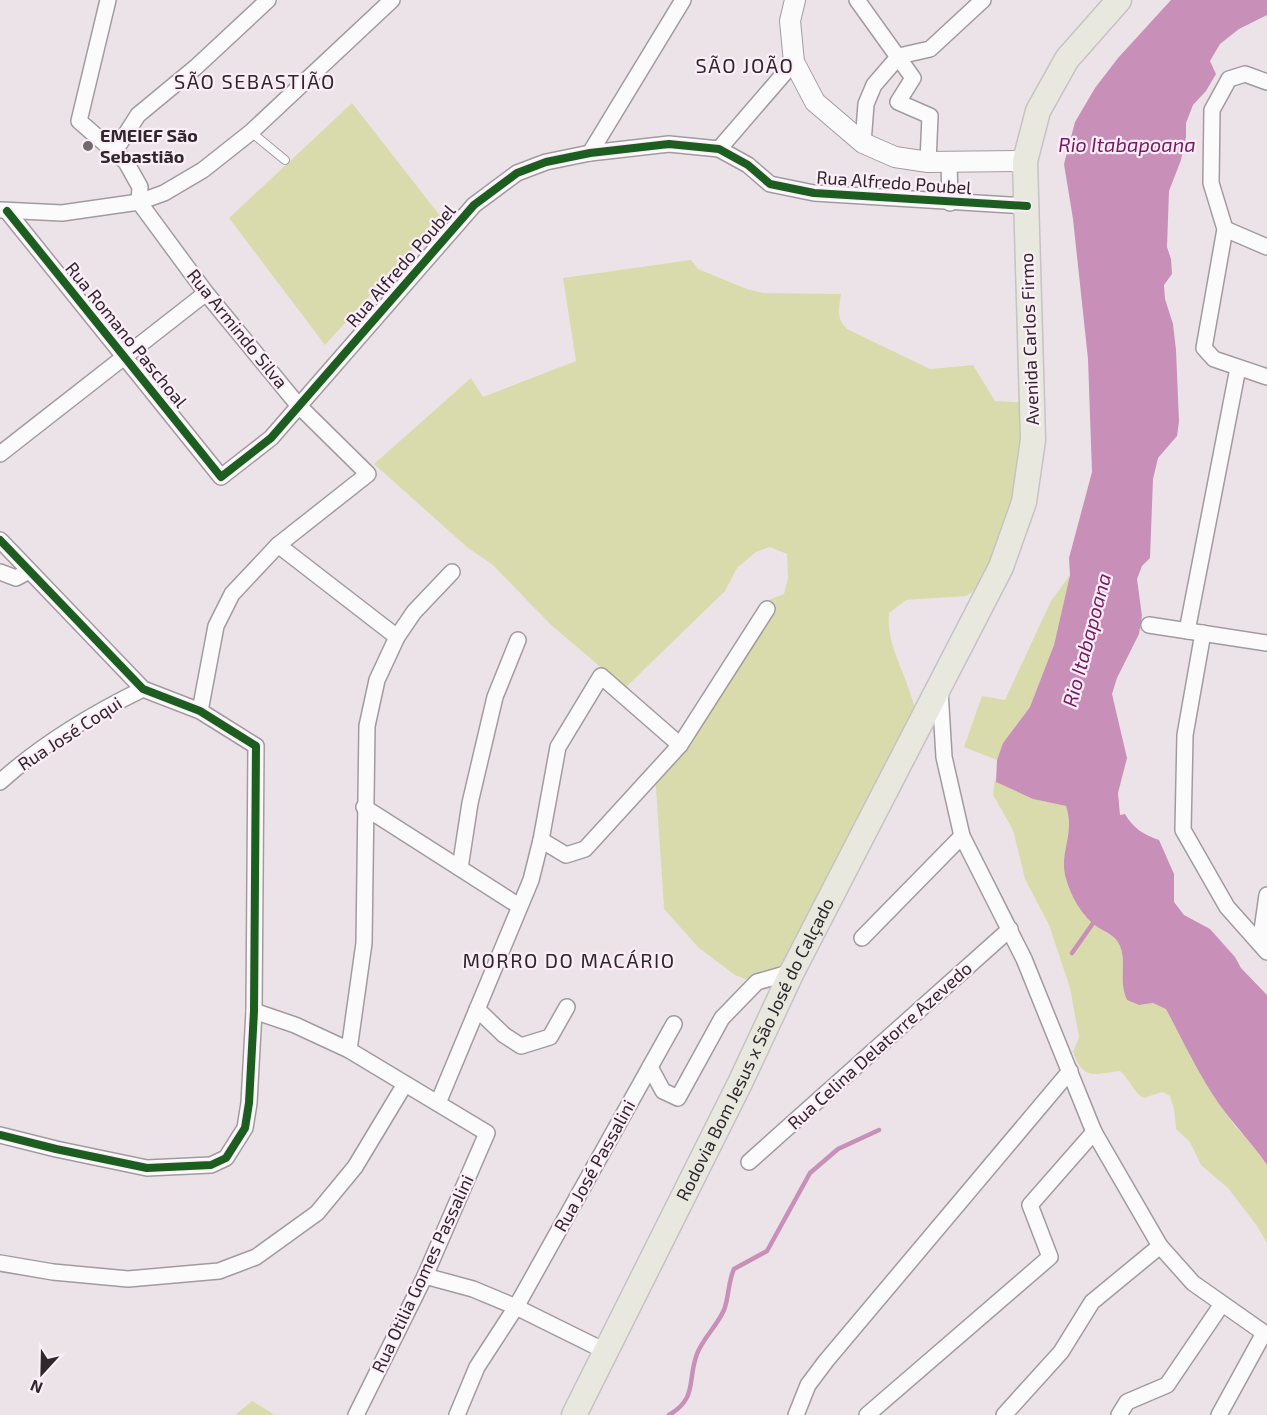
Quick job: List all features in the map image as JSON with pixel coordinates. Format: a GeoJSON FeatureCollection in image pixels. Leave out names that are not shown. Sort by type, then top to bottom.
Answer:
{"type":"FeatureCollection","features":[{"type":"Feature","properties":{"kind":"main road","name":"Avenida Carlos Firmo"},"geometry":{"type":"LineString","coordinates":[[940,687],[1001,567],[1024,502],[1033,440],[1025,161],[1038,111],[1067,59],[1119,0]]}},
{"type":"Feature","properties":{"kind":"main road","name":"Rodovia Bom Jesus x São José do Calçado"},"geometry":{"type":"LineString","coordinates":[[574,1415],[740,1083],[792,972],[940,687]]}},
{"type":"Feature","properties":{"kind":"street"},"geometry":{"type":"LineString","coordinates":[[108,0],[79,121],[126,162],[140,187],[139,202]]}},
{"type":"Feature","properties":{"kind":"street"},"geometry":{"type":"LineString","coordinates":[[115,151],[138,115],[196,67],[268,0]]}},
{"type":"Feature","properties":{"kind":"street"},"geometry":{"type":"LineString","coordinates":[[4,210],[62,213],[139,202],[164,192],[203,170],[251,132],[392,0]]}},
{"type":"Feature","properties":{"kind":"street"},"geometry":{"type":"LineString","coordinates":[[590,153],[683,0]]}},
{"type":"Feature","properties":{"kind":"street"},"geometry":{"type":"LineString","coordinates":[[795,0],[790,21],[794,62],[815,102],[863,144],[895,157],[928,162],[1025,161]]}},
{"type":"Feature","properties":{"kind":"street"},"geometry":{"type":"LineString","coordinates":[[857,0],[913,78],[898,102],[930,116],[928,162]]}},
{"type":"Feature","properties":{"kind":"street"},"geometry":{"type":"LineString","coordinates":[[863,144],[866,104],[874,85],[899,56],[930,49],[983,0]]}},
{"type":"Feature","properties":{"kind":"street"},"geometry":{"type":"LineString","coordinates":[[718,149],[794,62]]}},
{"type":"Feature","properties":{"kind":"street"},"geometry":{"type":"LineString","coordinates":[[1267,82],[1245,74],[1229,79],[1212,110],[1211,183],[1225,229],[1204,348],[1214,359],[1267,376]]}},
{"type":"Feature","properties":{"kind":"street","name":"Rua Alfredo Poubel"},"geometry":{"type":"LineString","coordinates":[[221,477],[271,438],[474,205],[518,173],[546,162],[590,153],[669,144],[718,149],[748,165],[770,183],[814,194],[1028,206]]}},
{"type":"Feature","properties":{"kind":"street"},"geometry":{"type":"LineString","coordinates":[[949,160],[950,203]]}},
{"type":"Feature","properties":{"kind":"street","name":"Rua Armindo Silva"},"geometry":{"type":"LineString","coordinates":[[139,202],[206,293],[298,405],[368,474],[278,545]]}},
{"type":"Feature","properties":{"kind":"street","name":"Rua Romano Paschoal"},"geometry":{"type":"LineString","coordinates":[[4,210],[221,477]]}},
{"type":"Feature","properties":{"kind":"street"},"geometry":{"type":"LineString","coordinates":[[1225,229],[1267,248]]}},
{"type":"Feature","properties":{"kind":"street"},"geometry":{"type":"LineString","coordinates":[[0,454],[206,293]]}},
{"type":"Feature","properties":{"kind":"street"},"geometry":{"type":"LineString","coordinates":[[1187,631],[1238,368]]}},
{"type":"Feature","properties":{"kind":"street"},"geometry":{"type":"LineString","coordinates":[[0,540],[142,689],[200,711],[256,746],[254,1011],[249,1103],[245,1128],[226,1158],[211,1165],[147,1168],[0,1135]]}},
{"type":"Feature","properties":{"kind":"street"},"geometry":{"type":"LineString","coordinates":[[200,711],[216,626],[232,594],[278,545],[397,637]]}},
{"type":"Feature","properties":{"kind":"street"},"geometry":{"type":"LineString","coordinates":[[0,572],[16,578],[29,571]]}},
{"type":"Feature","properties":{"kind":"street"},"geometry":{"type":"LineString","coordinates":[[349,1050],[364,943],[364,807],[367,726],[377,680],[397,637],[414,612],[452,572]]}},
{"type":"Feature","properties":{"kind":"street"},"geometry":{"type":"LineString","coordinates":[[541,840],[566,855],[585,849],[680,745],[767,609]]}},
{"type":"Feature","properties":{"kind":"street"},"geometry":{"type":"LineString","coordinates":[[1149,625],[1267,643]]}},
{"type":"Feature","properties":{"kind":"street"},"geometry":{"type":"LineString","coordinates":[[1203,633],[1185,735],[1183,830],[1227,907],[1264,948]]}},
{"type":"Feature","properties":{"kind":"street"},"geometry":{"type":"LineString","coordinates":[[460,868],[470,803],[495,697],[518,640]]}},
{"type":"Feature","properties":{"kind":"street"},"geometry":{"type":"LineString","coordinates":[[254,1011],[295,1025],[349,1050],[438,1103],[531,880],[541,840],[558,747],[601,676],[680,745]]}},
{"type":"Feature","properties":{"kind":"street"},"geometry":{"type":"LineString","coordinates":[[940,687],[944,757],[962,836],[1024,959],[1094,1132],[1160,1246],[1193,1283],[1266,1334],[1219,1415]]}},
{"type":"Feature","properties":{"kind":"street","name":"Rua José Coqui"},"geometry":{"type":"LineString","coordinates":[[0,782],[22,762],[94,714],[142,689]]}},
{"type":"Feature","properties":{"kind":"street"},"geometry":{"type":"LineString","coordinates":[[364,807],[519,906]]}},
{"type":"Feature","properties":{"kind":"street"},"geometry":{"type":"LineString","coordinates":[[862,938],[962,836]]}},
{"type":"Feature","properties":{"kind":"street"},"geometry":{"type":"LineString","coordinates":[[1264,948],[1267,895]]}},
{"type":"Feature","properties":{"kind":"street","name":"Rua Celina Delatorre Azevedo"},"geometry":{"type":"LineString","coordinates":[[749,1162],[1010,929]]}},
{"type":"Feature","properties":{"kind":"street"},"geometry":{"type":"LineString","coordinates":[[650,1067],[663,1091],[678,1098],[722,1018],[757,982],[792,972]]}},
{"type":"Feature","properties":{"kind":"street"},"geometry":{"type":"LineString","coordinates":[[477,1009],[504,1035],[521,1046],[550,1037],[567,1007]]}},
{"type":"Feature","properties":{"kind":"street","name":"Rua José Passalini"},"geometry":{"type":"LineString","coordinates":[[457,1415],[477,1367],[516,1307],[674,1024]]}},
{"type":"Feature","properties":{"kind":"street"},"geometry":{"type":"LineString","coordinates":[[796,1415],[808,1385],[826,1361],[1070,1071]]}},
{"type":"Feature","properties":{"kind":"street"},"geometry":{"type":"LineString","coordinates":[[0,1263],[53,1272],[128,1279],[219,1271],[256,1257],[317,1213],[355,1167],[405,1084]]}},
{"type":"Feature","properties":{"kind":"street","name":"Rua Otilia Gomes Passalini"},"geometry":{"type":"LineString","coordinates":[[356,1415],[425,1276],[487,1133],[438,1103]]}},
{"type":"Feature","properties":{"kind":"street"},"geometry":{"type":"LineString","coordinates":[[867,1415],[1050,1257],[1030,1205],[1094,1132]]}},
{"type":"Feature","properties":{"kind":"street"},"geometry":{"type":"LineString","coordinates":[[1004,1415],[1061,1352],[1092,1302],[1160,1246]]}},
{"type":"Feature","properties":{"kind":"street"},"geometry":{"type":"LineString","coordinates":[[425,1276],[473,1289],[516,1307],[607,1352]]}},
{"type":"Feature","properties":{"kind":"street"},"geometry":{"type":"LineString","coordinates":[[1119,1415],[1127,1402],[1167,1385],[1222,1304]]}},
{"type":"Feature","properties":{"kind":"street"},"geometry":{"type":"LineString","coordinates":[[881,1415],[887,1400]]}},
{"type":"Feature","properties":{"kind":"lane"},"geometry":{"type":"LineString","coordinates":[[251,132],[285,160]]}},
{"type":"Feature","properties":{"kind":"green space"},"geometry":{"type":"Polygon","coordinates":[[[352,103],[441,217],[325,345],[229,218],[352,103]]]}},
{"type":"Feature","properties":{"kind":"green space"},"geometry":{"type":"Polygon","coordinates":[[[691,260],[698,269],[763,293],[841,294],[840,317],[847,329],[930,369],[973,365],[995,401],[1033,403],[996,576],[966,596],[906,600],[889,613],[892,642],[918,719],[780,983],[767,988],[735,975],[699,948],[664,909],[655,772],[756,616],[771,599],[784,594],[788,578],[787,554],[770,547],[756,552],[737,568],[725,591],[625,688],[550,624],[493,565],[468,548],[374,464],[471,378],[483,397],[576,361],[563,278],[691,260]]]}},
{"type":"Feature","properties":{"kind":"green space"},"geometry":{"type":"Polygon","coordinates":[[[1070,575],[1054,645],[1030,707],[1003,743],[997,760],[964,747],[982,696],[1005,700],[1051,601],[1070,575]]]}},
{"type":"Feature","properties":{"kind":"green space"},"geometry":{"type":"Polygon","coordinates":[[[995,778],[996,782],[1033,799],[1066,806],[1069,825],[1064,857],[1065,874],[1074,895],[1089,918],[1099,928],[1114,937],[1120,946],[1123,959],[1123,986],[1127,1000],[1139,1005],[1153,1003],[1166,1008],[1213,1095],[1267,1165],[1267,1243],[1228,1188],[1201,1165],[1190,1142],[1176,1129],[1170,1096],[1162,1092],[1144,1098],[1137,1093],[1120,1071],[1090,1074],[1081,1068],[1073,1052],[1079,1037],[1070,988],[1049,925],[1025,879],[1013,830],[993,795],[995,778]]]}},
{"type":"Feature","properties":{"kind":"green space"},"geometry":{"type":"Polygon","coordinates":[[[252,1401],[275,1415],[235,1415],[252,1401]]]}},
{"type":"Feature","properties":{"kind":"water","name":"Rio Itabapoana"},"geometry":{"type":"Polygon","coordinates":[[[1171,0],[1267,0],[1267,15],[1239,29],[1220,44],[1210,61],[1216,74],[1206,91],[1193,105],[1186,123],[1186,137],[1181,160],[1169,191],[1167,247],[1172,274],[1164,285],[1176,350],[1179,421],[1177,436],[1158,458],[1153,479],[1150,558],[1142,566],[1137,579],[1142,616],[1139,634],[1117,678],[1112,694],[1127,758],[1118,793],[1120,815],[1125,814],[1139,830],[1159,840],[1174,874],[1174,902],[1184,915],[1210,929],[1235,957],[1241,968],[1267,995],[1267,1165],[1213,1095],[1166,1009],[1153,1003],[1139,1005],[1127,1000],[1123,986],[1122,952],[1118,943],[1114,937],[1087,918],[1073,898],[1067,883],[1064,866],[1069,825],[1066,806],[1033,799],[996,782],[997,760],[1003,743],[1030,707],[1054,645],[1070,575],[1069,558],[1092,472],[1088,359],[1073,219],[1064,164],[1075,122],[1095,88],[1118,58],[1171,0]]]}},
{"type":"Feature","properties":{"kind":"waterway"},"geometry":{"type":"LineString","coordinates":[[1072,953],[1096,919]]}},
{"type":"Feature","properties":{"kind":"waterway"},"geometry":{"type":"LineString","coordinates":[[669,1415],[678,1409],[688,1395],[697,1354],[724,1310],[734,1269],[767,1251],[810,1173],[838,1149],[879,1130]]}},
{"type":"Feature","properties":{"kind":"cycle path"},"geometry":{"type":"LineString","coordinates":[[7,211],[221,477],[271,438],[474,205],[517,173],[546,162],[590,153],[669,144],[719,149],[748,165],[770,184],[814,193],[1027,206]]}},
{"type":"Feature","properties":{"kind":"cycle path"},"geometry":{"type":"LineString","coordinates":[[0,540],[143,689],[200,711],[256,746],[254,1011],[249,1103],[245,1128],[226,1158],[211,1165],[147,1168],[0,1135]]}},
{"type":"Feature","properties":{"kind":"place","name":"EMEIEF São Sebastião"},"geometry":{"type":"Point","coordinates":[88,146]}},
{"type":"Feature","properties":{"kind":"district","name":"SÃO JOÃO"},"geometry":{"type":"Point","coordinates":[745,66]}},
{"type":"Feature","properties":{"kind":"district","name":"SÃO SEBASTIÃO"},"geometry":{"type":"Point","coordinates":[255,82]}},
{"type":"Feature","properties":{"kind":"district","name":"MORRO DO MACÁRIO"},"geometry":{"type":"Point","coordinates":[569,961]}}]}
